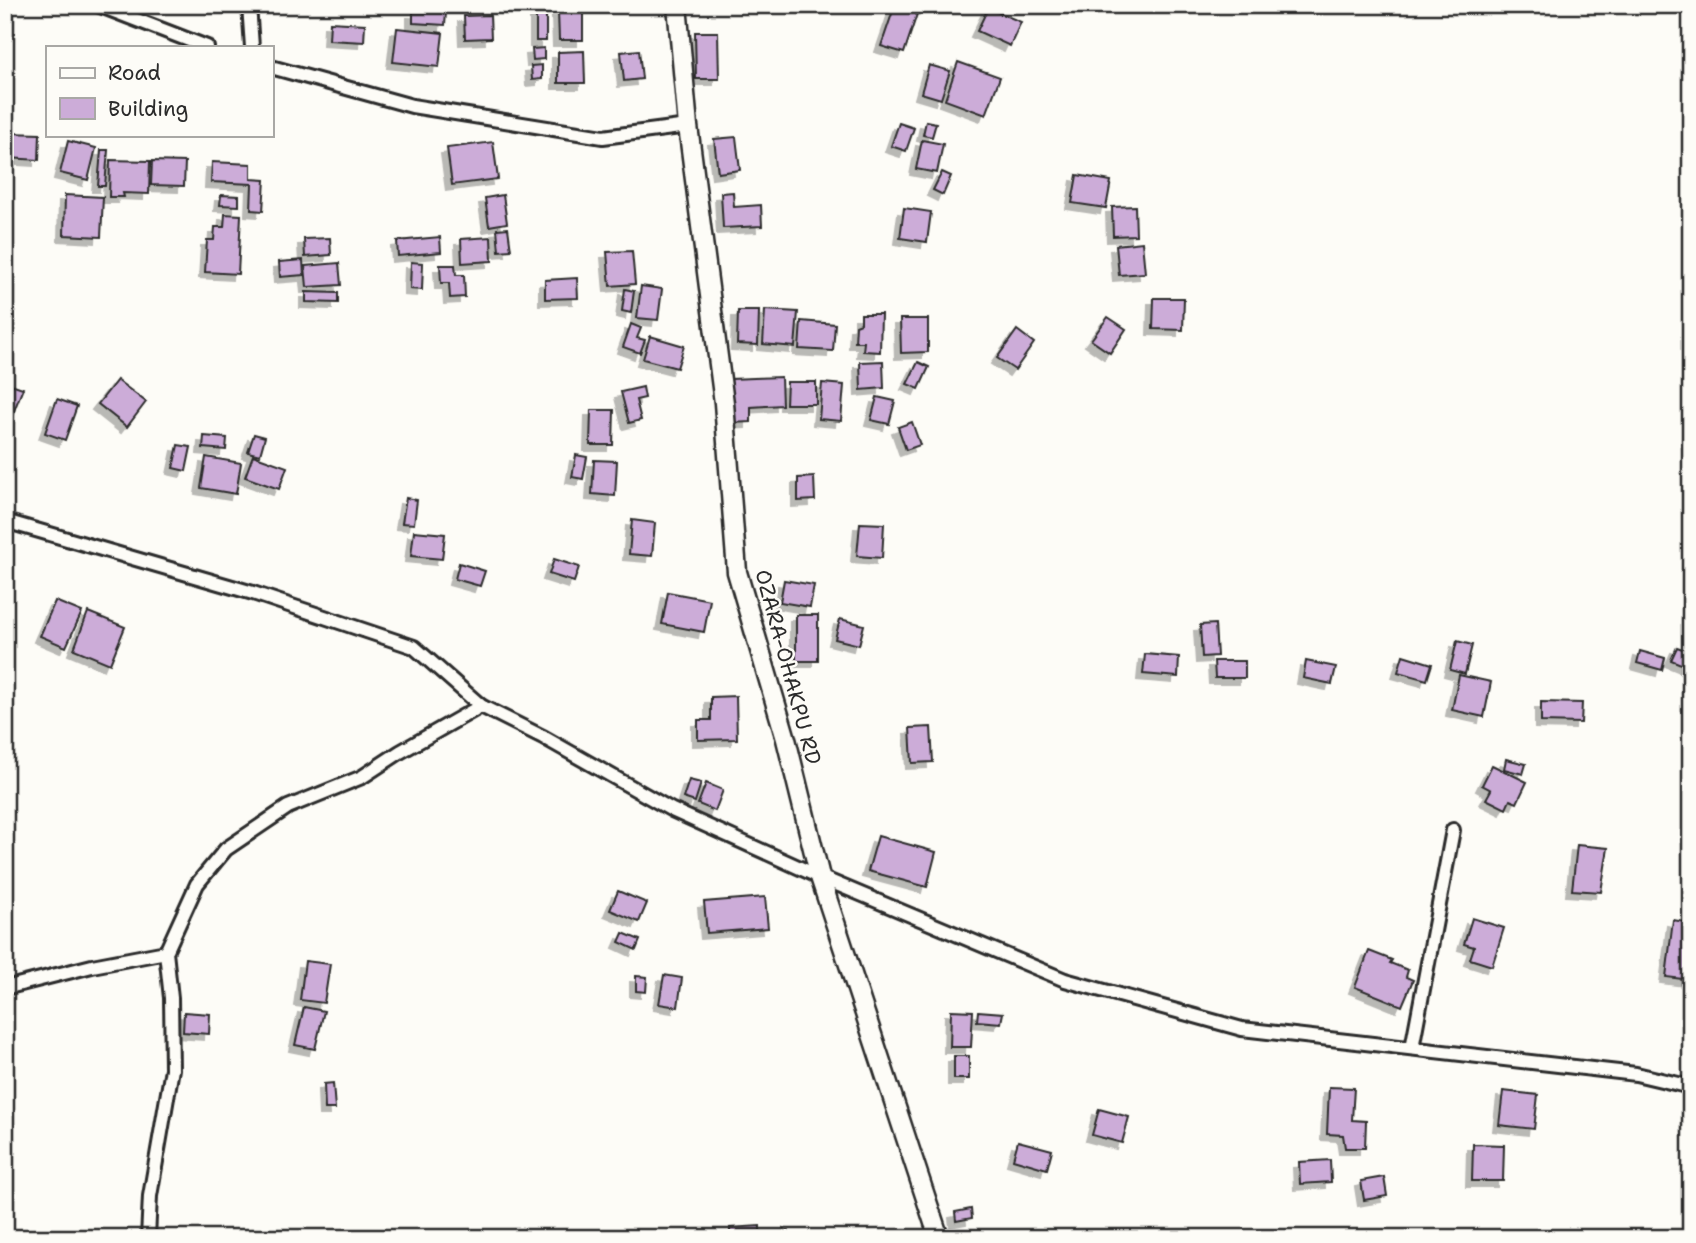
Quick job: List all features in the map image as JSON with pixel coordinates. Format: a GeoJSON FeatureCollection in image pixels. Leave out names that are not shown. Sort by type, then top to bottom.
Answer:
{"type":"FeatureCollection","features":[{"type":"Feature","properties":{"kind":"main road","name":"OZARA-OHAKPU RD"},"geometry":{"type":"LineString","coordinates":[[677,5],[688,126],[724,403],[737,572],[786,739],[820,877],[939,1238]]}},
{"type":"Feature","properties":{"kind":"street"},"geometry":{"type":"LineString","coordinates":[[98,5],[204,46]]}},
{"type":"Feature","properties":{"kind":"street"},"geometry":{"type":"LineString","coordinates":[[249,5],[252,46]]}},
{"type":"Feature","properties":{"kind":"street"},"geometry":{"type":"LineString","coordinates":[[273,67],[412,106],[603,137],[688,126]]}},
{"type":"Feature","properties":{"kind":"street"},"geometry":{"type":"LineString","coordinates":[[5,521],[253,593],[414,648],[481,706],[543,737],[671,810],[820,877],[1065,980],[1242,1029],[1636,1074],[1691,1087]]}},
{"type":"Feature","properties":{"kind":"street"},"geometry":{"type":"LineString","coordinates":[[148,1238],[150,1196],[172,1069],[171,998],[166,951],[197,884],[226,849],[288,807],[362,777],[481,706]]}},
{"type":"Feature","properties":{"kind":"street"},"geometry":{"type":"LineString","coordinates":[[1412,1048],[1453,830]]}},
{"type":"Feature","properties":{"kind":"street"},"geometry":{"type":"LineString","coordinates":[[5,988],[166,951]]}},
{"type":"Feature","properties":{"kind":"building"},"geometry":{"type":"Polygon","coordinates":[[[895,5],[918,11],[904,53],[881,46],[895,5]]]}},
{"type":"Feature","properties":{"kind":"building"},"geometry":{"type":"Polygon","coordinates":[[[988,8],[1021,22],[1010,46],[977,31],[988,8]]]}},
{"type":"Feature","properties":{"kind":"building"},"geometry":{"type":"Polygon","coordinates":[[[536,9],[546,9],[546,41],[536,41],[536,9]]]}},
{"type":"Feature","properties":{"kind":"building"},"geometry":{"type":"Polygon","coordinates":[[[558,11],[583,11],[583,40],[559,40],[558,11]]]}},
{"type":"Feature","properties":{"kind":"building"},"geometry":{"type":"Polygon","coordinates":[[[413,12],[446,13],[445,25],[413,23],[413,12]]]}},
{"type":"Feature","properties":{"kind":"building"},"geometry":{"type":"Polygon","coordinates":[[[490,15],[491,38],[465,39],[464,16],[490,15]]]}},
{"type":"Feature","properties":{"kind":"building"},"geometry":{"type":"Polygon","coordinates":[[[330,22],[365,24],[364,42],[329,40],[330,22]]]}},
{"type":"Feature","properties":{"kind":"building"},"geometry":{"type":"Polygon","coordinates":[[[397,28],[443,33],[439,67],[393,62],[397,28]]]}},
{"type":"Feature","properties":{"kind":"building"},"geometry":{"type":"Polygon","coordinates":[[[695,32],[718,32],[719,79],[696,79],[695,32]]]}},
{"type":"Feature","properties":{"kind":"building"},"geometry":{"type":"Polygon","coordinates":[[[544,48],[544,59],[533,60],[532,49],[544,48]]]}},
{"type":"Feature","properties":{"kind":"building"},"geometry":{"type":"Polygon","coordinates":[[[639,50],[642,79],[624,81],[621,52],[639,50]]]}},
{"type":"Feature","properties":{"kind":"building"},"geometry":{"type":"Polygon","coordinates":[[[584,51],[585,83],[558,83],[558,52],[584,51]]]}},
{"type":"Feature","properties":{"kind":"building"},"geometry":{"type":"Polygon","coordinates":[[[958,62],[1000,77],[986,115],[945,100],[958,62]]]}},
{"type":"Feature","properties":{"kind":"building"},"geometry":{"type":"Polygon","coordinates":[[[542,65],[542,79],[532,80],[531,66],[542,65]]]}},
{"type":"Feature","properties":{"kind":"building"},"geometry":{"type":"Polygon","coordinates":[[[929,65],[950,71],[941,99],[921,93],[929,65]]]}},
{"type":"Feature","properties":{"kind":"building"},"geometry":{"type":"Polygon","coordinates":[[[926,121],[936,123],[932,137],[923,135],[926,121]]]}},
{"type":"Feature","properties":{"kind":"building"},"geometry":{"type":"Polygon","coordinates":[[[899,123],[914,128],[906,151],[891,146],[899,123]]]}},
{"type":"Feature","properties":{"kind":"building"},"geometry":{"type":"Polygon","coordinates":[[[9,133],[40,134],[39,160],[8,158],[9,133]]]}},
{"type":"Feature","properties":{"kind":"building"},"geometry":{"type":"Polygon","coordinates":[[[736,137],[740,170],[718,173],[714,139],[736,137]]]}},
{"type":"Feature","properties":{"kind":"building"},"geometry":{"type":"Polygon","coordinates":[[[922,140],[943,144],[937,173],[916,169],[922,140]]]}},
{"type":"Feature","properties":{"kind":"building"},"geometry":{"type":"Polygon","coordinates":[[[68,141],[96,148],[88,180],[60,173],[68,141]]]}},
{"type":"Feature","properties":{"kind":"building"},"geometry":{"type":"Polygon","coordinates":[[[493,142],[498,179],[452,185],[447,148],[493,142]]]}},
{"type":"Feature","properties":{"kind":"building"},"geometry":{"type":"Polygon","coordinates":[[[101,150],[108,150],[105,186],[98,186],[101,150]]]}},
{"type":"Feature","properties":{"kind":"building"},"geometry":{"type":"Polygon","coordinates":[[[110,160],[150,161],[149,194],[123,193],[124,197],[109,197],[110,160]]]}},
{"type":"Feature","properties":{"kind":"building"},"geometry":{"type":"Polygon","coordinates":[[[152,161],[185,162],[184,186],[151,185],[152,161]]]}},
{"type":"Feature","properties":{"kind":"building"},"geometry":{"type":"Polygon","coordinates":[[[212,162],[251,164],[251,179],[265,180],[263,211],[251,210],[252,184],[211,182],[212,162]]]}},
{"type":"Feature","properties":{"kind":"building"},"geometry":{"type":"Polygon","coordinates":[[[942,172],[951,176],[943,195],[933,190],[942,172]]]}},
{"type":"Feature","properties":{"kind":"building"},"geometry":{"type":"Polygon","coordinates":[[[1077,175],[1111,181],[1106,208],[1072,203],[1077,175]]]}},
{"type":"Feature","properties":{"kind":"building"},"geometry":{"type":"Polygon","coordinates":[[[733,192],[734,207],[761,205],[762,226],[723,228],[721,193],[733,192]]]}},
{"type":"Feature","properties":{"kind":"building"},"geometry":{"type":"Polygon","coordinates":[[[65,195],[103,197],[101,237],[64,235],[65,195]]]}},
{"type":"Feature","properties":{"kind":"building"},"geometry":{"type":"Polygon","coordinates":[[[221,195],[239,196],[239,206],[220,205],[221,195]]]}},
{"type":"Feature","properties":{"kind":"building"},"geometry":{"type":"Polygon","coordinates":[[[503,195],[507,223],[489,226],[485,198],[503,195]]]}},
{"type":"Feature","properties":{"kind":"building"},"geometry":{"type":"Polygon","coordinates":[[[1135,206],[1136,235],[1113,236],[1112,207],[1135,206]]]}},
{"type":"Feature","properties":{"kind":"building"},"geometry":{"type":"Polygon","coordinates":[[[904,208],[931,212],[927,242],[900,238],[904,208]]]}},
{"type":"Feature","properties":{"kind":"building"},"geometry":{"type":"Polygon","coordinates":[[[225,214],[241,215],[238,274],[205,272],[207,240],[214,240],[215,227],[224,227],[225,214]]]}},
{"type":"Feature","properties":{"kind":"building"},"geometry":{"type":"Polygon","coordinates":[[[508,228],[511,250],[499,251],[497,229],[508,228]]]}},
{"type":"Feature","properties":{"kind":"building"},"geometry":{"type":"Polygon","coordinates":[[[440,237],[441,252],[398,256],[397,241],[440,237]]]}},
{"type":"Feature","properties":{"kind":"building"},"geometry":{"type":"Polygon","coordinates":[[[491,237],[492,261],[462,263],[461,239],[491,237]]]}},
{"type":"Feature","properties":{"kind":"building"},"geometry":{"type":"Polygon","coordinates":[[[330,238],[331,255],[305,257],[304,239],[330,238]]]}},
{"type":"Feature","properties":{"kind":"building"},"geometry":{"type":"Polygon","coordinates":[[[1142,242],[1145,273],[1119,275],[1116,245],[1142,242]]]}},
{"type":"Feature","properties":{"kind":"building"},"geometry":{"type":"Polygon","coordinates":[[[632,251],[635,284],[610,286],[607,252],[632,251]]]}},
{"type":"Feature","properties":{"kind":"building"},"geometry":{"type":"Polygon","coordinates":[[[303,260],[304,275],[280,277],[279,262],[303,260]]]}},
{"type":"Feature","properties":{"kind":"building"},"geometry":{"type":"Polygon","coordinates":[[[411,262],[423,263],[422,290],[410,289],[411,262]]]}},
{"type":"Feature","properties":{"kind":"building"},"geometry":{"type":"Polygon","coordinates":[[[339,263],[341,285],[307,287],[305,266],[339,263]]]}},
{"type":"Feature","properties":{"kind":"building"},"geometry":{"type":"Polygon","coordinates":[[[440,265],[455,265],[456,275],[464,275],[465,297],[450,298],[449,283],[441,283],[440,265]]]}},
{"type":"Feature","properties":{"kind":"building"},"geometry":{"type":"Polygon","coordinates":[[[577,278],[578,298],[545,299],[545,280],[577,278]]]}},
{"type":"Feature","properties":{"kind":"building"},"geometry":{"type":"Polygon","coordinates":[[[641,286],[662,289],[658,320],[637,318],[641,286]]]}},
{"type":"Feature","properties":{"kind":"building"},"geometry":{"type":"Polygon","coordinates":[[[625,289],[634,291],[631,313],[622,311],[625,289]]]}},
{"type":"Feature","properties":{"kind":"building"},"geometry":{"type":"Polygon","coordinates":[[[306,292],[338,293],[338,303],[306,302],[306,292]]]}},
{"type":"Feature","properties":{"kind":"building"},"geometry":{"type":"Polygon","coordinates":[[[1154,298],[1184,298],[1183,330],[1153,329],[1154,298]]]}},
{"type":"Feature","properties":{"kind":"building"},"geometry":{"type":"Polygon","coordinates":[[[765,310],[798,312],[795,347],[763,344],[765,310]]]}},
{"type":"Feature","properties":{"kind":"building"},"geometry":{"type":"Polygon","coordinates":[[[738,311],[759,311],[758,345],[737,344],[738,311]]]}},
{"type":"Feature","properties":{"kind":"building"},"geometry":{"type":"Polygon","coordinates":[[[861,314],[881,314],[880,352],[863,351],[864,342],[855,342],[856,325],[861,323],[861,314]]]}},
{"type":"Feature","properties":{"kind":"building"},"geometry":{"type":"Polygon","coordinates":[[[1108,317],[1126,329],[1110,353],[1091,340],[1108,317]]]}},
{"type":"Feature","properties":{"kind":"building"},"geometry":{"type":"Polygon","coordinates":[[[900,319],[928,319],[928,352],[901,353],[900,319]]]}},
{"type":"Feature","properties":{"kind":"building"},"geometry":{"type":"Polygon","coordinates":[[[801,321],[835,324],[833,351],[799,349],[801,321]]]}},
{"type":"Feature","properties":{"kind":"building"},"geometry":{"type":"Polygon","coordinates":[[[631,324],[641,328],[637,338],[645,340],[640,353],[623,347],[631,324]]]}},
{"type":"Feature","properties":{"kind":"building"},"geometry":{"type":"Polygon","coordinates":[[[1017,330],[1034,343],[1015,370],[997,358],[1017,330]]]}},
{"type":"Feature","properties":{"kind":"building"},"geometry":{"type":"Polygon","coordinates":[[[650,336],[684,346],[677,368],[643,359],[650,336]]]}},
{"type":"Feature","properties":{"kind":"building"},"geometry":{"type":"Polygon","coordinates":[[[883,361],[884,388],[861,390],[860,362],[883,361]]]}},
{"type":"Feature","properties":{"kind":"building"},"geometry":{"type":"Polygon","coordinates":[[[918,362],[929,367],[919,389],[907,384],[918,362]]]}},
{"type":"Feature","properties":{"kind":"building"},"geometry":{"type":"Polygon","coordinates":[[[781,377],[782,405],[751,407],[751,422],[731,423],[730,379],[781,377]]]}},
{"type":"Feature","properties":{"kind":"building"},"geometry":{"type":"Polygon","coordinates":[[[117,380],[146,402],[127,427],[98,404],[117,380]]]}},
{"type":"Feature","properties":{"kind":"building"},"geometry":{"type":"Polygon","coordinates":[[[5,382],[23,388],[11,418],[5,415],[5,382]]]}},
{"type":"Feature","properties":{"kind":"building"},"geometry":{"type":"Polygon","coordinates":[[[787,382],[816,382],[816,404],[786,404],[787,382]]]}},
{"type":"Feature","properties":{"kind":"building"},"geometry":{"type":"Polygon","coordinates":[[[822,383],[844,385],[841,421],[819,419],[822,383]]]}},
{"type":"Feature","properties":{"kind":"building"},"geometry":{"type":"Polygon","coordinates":[[[643,387],[645,398],[636,400],[641,420],[629,423],[621,392],[643,387]]]}},
{"type":"Feature","properties":{"kind":"building"},"geometry":{"type":"Polygon","coordinates":[[[877,397],[895,401],[889,424],[871,420],[877,397]]]}},
{"type":"Feature","properties":{"kind":"building"},"geometry":{"type":"Polygon","coordinates":[[[57,399],[77,406],[65,440],[45,433],[57,399]]]}},
{"type":"Feature","properties":{"kind":"building"},"geometry":{"type":"Polygon","coordinates":[[[591,410],[614,410],[613,445],[590,445],[591,410]]]}},
{"type":"Feature","properties":{"kind":"building"},"geometry":{"type":"Polygon","coordinates":[[[912,422],[920,445],[906,450],[898,427],[912,422]]]}},
{"type":"Feature","properties":{"kind":"building"},"geometry":{"type":"Polygon","coordinates":[[[254,434],[265,437],[260,455],[248,452],[254,434]]]}},
{"type":"Feature","properties":{"kind":"building"},"geometry":{"type":"Polygon","coordinates":[[[204,436],[227,438],[226,450],[203,448],[204,436]]]}},
{"type":"Feature","properties":{"kind":"building"},"geometry":{"type":"Polygon","coordinates":[[[178,445],[191,447],[186,471],[173,468],[178,445]]]}},
{"type":"Feature","properties":{"kind":"building"},"geometry":{"type":"Polygon","coordinates":[[[253,455],[287,467],[279,489],[245,477],[253,455]]]}},
{"type":"Feature","properties":{"kind":"building"},"geometry":{"type":"Polygon","coordinates":[[[576,455],[587,457],[583,479],[572,477],[576,455]]]}},
{"type":"Feature","properties":{"kind":"building"},"geometry":{"type":"Polygon","coordinates":[[[206,457],[241,463],[236,494],[201,488],[206,457]]]}},
{"type":"Feature","properties":{"kind":"building"},"geometry":{"type":"Polygon","coordinates":[[[594,460],[617,461],[615,496],[592,494],[594,460]]]}},
{"type":"Feature","properties":{"kind":"building"},"geometry":{"type":"Polygon","coordinates":[[[814,477],[815,500],[798,501],[798,478],[814,477]]]}},
{"type":"Feature","properties":{"kind":"building"},"geometry":{"type":"Polygon","coordinates":[[[406,498],[417,500],[414,524],[402,523],[406,498]]]}},
{"type":"Feature","properties":{"kind":"building"},"geometry":{"type":"Polygon","coordinates":[[[632,520],[655,523],[652,556],[629,554],[632,520]]]}},
{"type":"Feature","properties":{"kind":"building"},"geometry":{"type":"Polygon","coordinates":[[[860,523],[884,524],[882,558],[857,556],[860,523]]]}},
{"type":"Feature","properties":{"kind":"building"},"geometry":{"type":"Polygon","coordinates":[[[414,531],[445,534],[442,559],[411,556],[414,531]]]}},
{"type":"Feature","properties":{"kind":"building"},"geometry":{"type":"Polygon","coordinates":[[[554,559],[579,567],[574,582],[549,574],[554,559]]]}},
{"type":"Feature","properties":{"kind":"building"},"geometry":{"type":"Polygon","coordinates":[[[459,563],[485,571],[480,586],[455,579],[459,563]]]}},
{"type":"Feature","properties":{"kind":"building"},"geometry":{"type":"Polygon","coordinates":[[[784,580],[814,585],[810,607],[780,602],[784,580]]]}},
{"type":"Feature","properties":{"kind":"building"},"geometry":{"type":"Polygon","coordinates":[[[668,592],[710,600],[704,632],[662,624],[668,592]]]}},
{"type":"Feature","properties":{"kind":"building"},"geometry":{"type":"Polygon","coordinates":[[[55,601],[82,612],[66,647],[40,636],[55,601]]]}},
{"type":"Feature","properties":{"kind":"building"},"geometry":{"type":"Polygon","coordinates":[[[88,612],[125,627],[110,664],[74,649],[88,612]]]}},
{"type":"Feature","properties":{"kind":"building"},"geometry":{"type":"Polygon","coordinates":[[[796,615],[818,615],[818,661],[796,661],[796,615]]]}},
{"type":"Feature","properties":{"kind":"building"},"geometry":{"type":"Polygon","coordinates":[[[840,619],[864,625],[859,645],[835,639],[840,619]]]}},
{"type":"Feature","properties":{"kind":"building"},"geometry":{"type":"Polygon","coordinates":[[[1215,624],[1217,656],[1202,657],[1200,625],[1215,624]]]}},
{"type":"Feature","properties":{"kind":"building"},"geometry":{"type":"Polygon","coordinates":[[[1457,641],[1472,645],[1465,674],[1450,670],[1457,641]]]}},
{"type":"Feature","properties":{"kind":"building"},"geometry":{"type":"Polygon","coordinates":[[[1677,647],[1691,652],[1691,668],[1671,660],[1677,647]]]}},
{"type":"Feature","properties":{"kind":"building"},"geometry":{"type":"Polygon","coordinates":[[[1640,651],[1665,658],[1662,670],[1637,663],[1640,651]]]}},
{"type":"Feature","properties":{"kind":"building"},"geometry":{"type":"Polygon","coordinates":[[[1145,654],[1179,657],[1178,677],[1143,674],[1145,654]]]}},
{"type":"Feature","properties":{"kind":"building"},"geometry":{"type":"Polygon","coordinates":[[[1403,655],[1432,664],[1427,680],[1398,672],[1403,655]]]}},
{"type":"Feature","properties":{"kind":"building"},"geometry":{"type":"Polygon","coordinates":[[[1214,661],[1245,661],[1245,678],[1215,678],[1214,661]]]}},
{"type":"Feature","properties":{"kind":"building"},"geometry":{"type":"Polygon","coordinates":[[[1306,661],[1336,667],[1332,684],[1303,678],[1306,661]]]}},
{"type":"Feature","properties":{"kind":"building"},"geometry":{"type":"Polygon","coordinates":[[[1459,675],[1491,682],[1484,717],[1452,710],[1459,675]]]}},
{"type":"Feature","properties":{"kind":"building"},"geometry":{"type":"Polygon","coordinates":[[[736,696],[737,739],[698,740],[698,720],[711,720],[711,697],[736,696]]]}},
{"type":"Feature","properties":{"kind":"building"},"geometry":{"type":"Polygon","coordinates":[[[1541,702],[1582,703],[1581,723],[1541,722],[1541,702]]]}},
{"type":"Feature","properties":{"kind":"building"},"geometry":{"type":"Polygon","coordinates":[[[931,727],[933,762],[912,763],[910,728],[931,727]]]}},
{"type":"Feature","properties":{"kind":"building"},"geometry":{"type":"Polygon","coordinates":[[[1506,759],[1526,764],[1523,774],[1504,769],[1506,759]]]}},
{"type":"Feature","properties":{"kind":"building"},"geometry":{"type":"Polygon","coordinates":[[[1492,765],[1527,782],[1517,803],[1510,800],[1506,809],[1486,799],[1491,790],[1482,785],[1492,765]]]}},
{"type":"Feature","properties":{"kind":"building"},"geometry":{"type":"Polygon","coordinates":[[[689,780],[701,783],[695,802],[683,798],[689,780]]]}},
{"type":"Feature","properties":{"kind":"building"},"geometry":{"type":"Polygon","coordinates":[[[706,783],[723,790],[715,811],[698,804],[706,783]]]}},
{"type":"Feature","properties":{"kind":"building"},"geometry":{"type":"Polygon","coordinates":[[[878,836],[936,852],[927,887],[868,871],[878,836]]]}},
{"type":"Feature","properties":{"kind":"building"},"geometry":{"type":"Polygon","coordinates":[[[1577,845],[1608,848],[1601,892],[1572,890],[1577,845]]]}},
{"type":"Feature","properties":{"kind":"building"},"geometry":{"type":"Polygon","coordinates":[[[618,891],[647,903],[639,922],[610,910],[618,891]]]}},
{"type":"Feature","properties":{"kind":"building"},"geometry":{"type":"Polygon","coordinates":[[[765,897],[768,928],[707,933],[704,902],[765,897]]]}},
{"type":"Feature","properties":{"kind":"building"},"geometry":{"type":"Polygon","coordinates":[[[1472,918],[1504,928],[1492,966],[1470,959],[1474,947],[1464,944],[1472,918]]]}},
{"type":"Feature","properties":{"kind":"building"},"geometry":{"type":"Polygon","coordinates":[[[1673,920],[1691,923],[1691,980],[1666,977],[1673,920]]]}},
{"type":"Feature","properties":{"kind":"building"},"geometry":{"type":"Polygon","coordinates":[[[623,933],[640,940],[636,950],[619,942],[623,933]]]}},
{"type":"Feature","properties":{"kind":"building"},"geometry":{"type":"Polygon","coordinates":[[[1369,951],[1408,970],[1406,977],[1413,980],[1402,1006],[1355,987],[1369,951]]]}},
{"type":"Feature","properties":{"kind":"building"},"geometry":{"type":"Polygon","coordinates":[[[305,961],[330,964],[324,1003],[300,1000],[305,961]]]}},
{"type":"Feature","properties":{"kind":"building"},"geometry":{"type":"Polygon","coordinates":[[[664,975],[682,978],[678,1007],[659,1004],[664,975]]]}},
{"type":"Feature","properties":{"kind":"building"},"geometry":{"type":"Polygon","coordinates":[[[636,976],[647,977],[646,992],[636,991],[636,976]]]}},
{"type":"Feature","properties":{"kind":"building"},"geometry":{"type":"Polygon","coordinates":[[[304,1007],[324,1011],[315,1049],[295,1045],[304,1007]]]}},
{"type":"Feature","properties":{"kind":"building"},"geometry":{"type":"Polygon","coordinates":[[[951,1010],[973,1011],[971,1047],[950,1047],[951,1010]]]}},
{"type":"Feature","properties":{"kind":"building"},"geometry":{"type":"Polygon","coordinates":[[[978,1011],[1003,1013],[1001,1023],[977,1021],[978,1011]]]}},
{"type":"Feature","properties":{"kind":"building"},"geometry":{"type":"Polygon","coordinates":[[[184,1012],[210,1014],[209,1034],[183,1032],[184,1012]]]}},
{"type":"Feature","properties":{"kind":"building"},"geometry":{"type":"Polygon","coordinates":[[[954,1056],[969,1056],[969,1079],[954,1079],[954,1056]]]}},
{"type":"Feature","properties":{"kind":"building"},"geometry":{"type":"Polygon","coordinates":[[[333,1083],[335,1109],[325,1109],[324,1084],[333,1083]]]}},
{"type":"Feature","properties":{"kind":"building"},"geometry":{"type":"Polygon","coordinates":[[[1329,1087],[1354,1088],[1352,1120],[1366,1121],[1365,1148],[1345,1148],[1343,1135],[1327,1134],[1329,1087]]]}},
{"type":"Feature","properties":{"kind":"building"},"geometry":{"type":"Polygon","coordinates":[[[1503,1091],[1538,1095],[1534,1129],[1499,1125],[1503,1091]]]}},
{"type":"Feature","properties":{"kind":"building"},"geometry":{"type":"Polygon","coordinates":[[[1099,1109],[1129,1117],[1122,1143],[1092,1135],[1099,1109]]]}},
{"type":"Feature","properties":{"kind":"building"},"geometry":{"type":"Polygon","coordinates":[[[1018,1141],[1052,1150],[1047,1169],[1013,1159],[1018,1141]]]}},
{"type":"Feature","properties":{"kind":"building"},"geometry":{"type":"Polygon","coordinates":[[[1473,1144],[1504,1145],[1503,1181],[1472,1181],[1473,1144]]]}},
{"type":"Feature","properties":{"kind":"building"},"geometry":{"type":"Polygon","coordinates":[[[1330,1160],[1331,1182],[1300,1184],[1299,1162],[1330,1160]]]}},
{"type":"Feature","properties":{"kind":"building"},"geometry":{"type":"Polygon","coordinates":[[[1384,1177],[1387,1196],[1364,1200],[1361,1181],[1384,1177]]]}},
{"type":"Feature","properties":{"kind":"building"},"geometry":{"type":"Polygon","coordinates":[[[971,1209],[972,1218],[956,1221],[955,1212],[971,1209]]]}},
{"type":"Feature","properties":{"kind":"building"},"geometry":{"type":"Polygon","coordinates":[[[760,1226],[760,1238],[730,1238],[730,1228],[760,1226]]]}},
{"type":"Feature","properties":{"kind":"building"},"geometry":{"type":"Polygon","coordinates":[[[788,1231],[789,1238],[768,1238],[768,1232],[788,1231]]]}}]}
